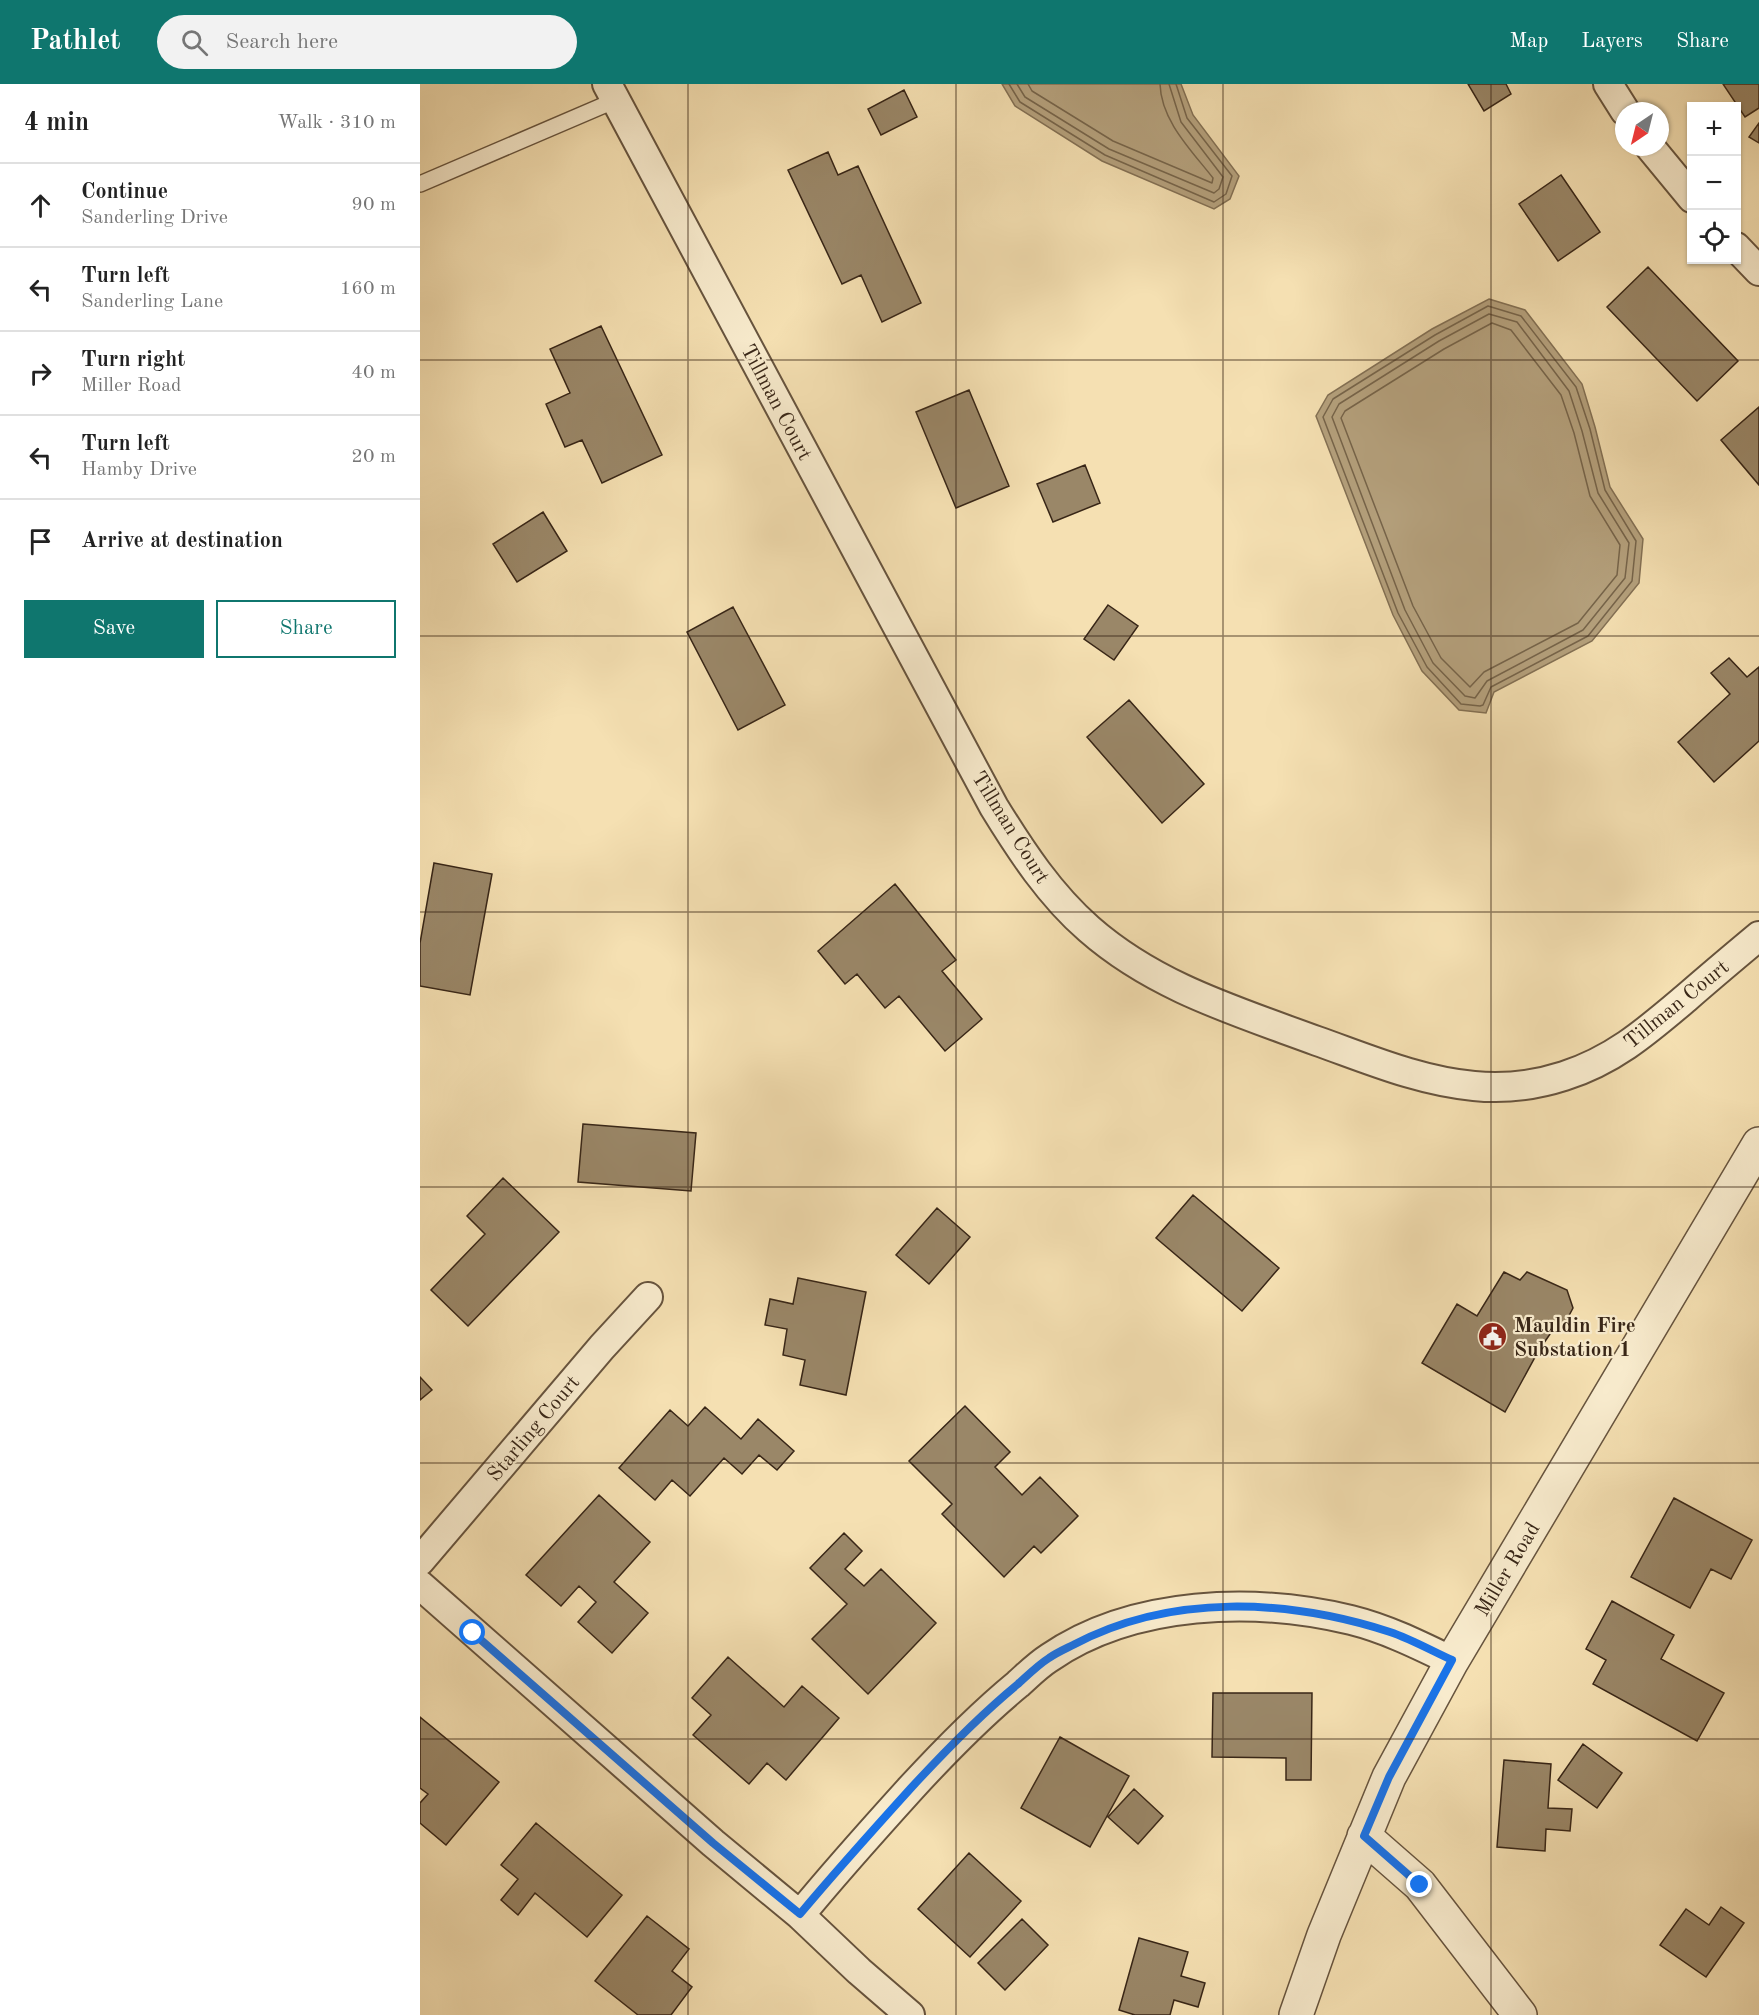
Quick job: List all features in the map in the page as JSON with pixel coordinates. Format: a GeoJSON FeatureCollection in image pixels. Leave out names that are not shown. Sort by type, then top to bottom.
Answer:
{"type":"FeatureCollection","features":[{"type":"Feature","properties":{"kind":"street"},"geometry":{"type":"LineString","coordinates":[[1608,84],[1619,102]]}},
{"type":"Feature","properties":{"kind":"street","name":"Tillman Court"},"geometry":{"type":"LineString","coordinates":[[611,92],[994,807],[1019,848],[1055,896],[1089,929],[1132,962],[1162,981],[1206,1000],[1404,1072],[1476,1087],[1500,1087],[1534,1083],[1563,1076],[1591,1066],[1637,1040],[1759,936]]}},
{"type":"Feature","properties":{"kind":"street"},"geometry":{"type":"LineString","coordinates":[[1657,156],[1687,192]]}},
{"type":"Feature","properties":{"kind":"street"},"geometry":{"type":"LineString","coordinates":[[1741,251],[1759,271]]}},
{"type":"Feature","properties":{"kind":"street","name":"Miller Road"},"geometry":{"type":"LineString","coordinates":[[1296,2015],[1324,1935],[1389,1777],[1452,1660],[1759,1144]]}},
{"type":"Feature","properties":{"kind":"street","name":"Starling Court"},"geometry":{"type":"LineString","coordinates":[[420,1562],[594,1356],[648,1298]]}},
{"type":"Feature","properties":{"kind":"street"},"geometry":{"type":"LineString","coordinates":[[420,1586],[713,1843],[800,1914],[859,1971],[910,2015]]}},
{"type":"Feature","properties":{"kind":"street"},"geometry":{"type":"LineString","coordinates":[[800,1914],[954,1741],[1049,1657],[1097,1632],[1141,1618],[1192,1608],[1246,1606],[1300,1610],[1352,1621],[1393,1633],[1452,1660]]}},
{"type":"Feature","properties":{"kind":"street"},"geometry":{"type":"LineString","coordinates":[[1364,1836],[1420,1885],[1520,2015]]}},
{"type":"Feature","properties":{"kind":"lane"},"geometry":{"type":"LineString","coordinates":[[420,184],[611,92]]}},
{"type":"Feature","properties":{"kind":"water"},"geometry":{"type":"Polygon","coordinates":[[[1002,84],[1181,84],[1193,115],[1239,176],[1230,199],[1214,209],[1102,161],[1015,106],[1002,84]]]}},
{"type":"Feature","properties":{"kind":"water"},"geometry":{"type":"Polygon","coordinates":[[[1489,299],[1525,310],[1582,384],[1610,487],[1643,539],[1639,583],[1592,641],[1494,692],[1486,713],[1459,710],[1422,671],[1393,615],[1316,416],[1328,395],[1432,329],[1489,299]]]}},
{"type":"Feature","properties":{"kind":"building"},"geometry":{"type":"Polygon","coordinates":[[[1468,84],[1506,84],[1511,94],[1484,111],[1468,84]]]}},
{"type":"Feature","properties":{"kind":"building"},"geometry":{"type":"Polygon","coordinates":[[[1723,84],[1759,84],[1759,108],[1745,117],[1741,111],[1741,102],[1735,102],[1723,84]]]}},
{"type":"Feature","properties":{"kind":"building"},"geometry":{"type":"Polygon","coordinates":[[[904,90],[917,117],[881,135],[868,109],[904,90]]]}},
{"type":"Feature","properties":{"kind":"building"},"geometry":{"type":"Polygon","coordinates":[[[1759,123],[1759,143],[1749,137],[1759,123]]]}},
{"type":"Feature","properties":{"kind":"building"},"geometry":{"type":"Polygon","coordinates":[[[828,152],[838,175],[858,166],[921,303],[882,322],[861,275],[842,284],[788,170],[828,152]]]}},
{"type":"Feature","properties":{"kind":"building"},"geometry":{"type":"Polygon","coordinates":[[[1561,175],[1600,232],[1558,261],[1519,204],[1561,175]]]}},
{"type":"Feature","properties":{"kind":"building"},"geometry":{"type":"Polygon","coordinates":[[[1648,267],[1738,361],[1697,401],[1607,307],[1648,267]]]}},
{"type":"Feature","properties":{"kind":"building"},"geometry":{"type":"Polygon","coordinates":[[[601,326],[662,455],[602,483],[582,440],[565,447],[546,404],[570,393],[550,349],[601,326]]]}},
{"type":"Feature","properties":{"kind":"building"},"geometry":{"type":"Polygon","coordinates":[[[969,390],[1009,486],[956,508],[916,412],[969,390]]]}},
{"type":"Feature","properties":{"kind":"building"},"geometry":{"type":"Polygon","coordinates":[[[1759,407],[1759,485],[1721,440],[1759,407]]]}},
{"type":"Feature","properties":{"kind":"building"},"geometry":{"type":"Polygon","coordinates":[[[1085,465],[1100,503],[1053,522],[1037,484],[1085,465]]]}},
{"type":"Feature","properties":{"kind":"building"},"geometry":{"type":"Polygon","coordinates":[[[543,512],[567,551],[517,582],[493,544],[543,512]]]}},
{"type":"Feature","properties":{"kind":"building"},"geometry":{"type":"Polygon","coordinates":[[[1108,605],[1138,626],[1114,660],[1084,639],[1108,605]]]}},
{"type":"Feature","properties":{"kind":"building"},"geometry":{"type":"Polygon","coordinates":[[[733,607],[785,705],[738,730],[687,632],[733,607]]]}},
{"type":"Feature","properties":{"kind":"building"},"geometry":{"type":"Polygon","coordinates":[[[1729,658],[1747,677],[1759,667],[1759,741],[1714,782],[1678,742],[1730,694],[1711,673],[1729,658]]]}},
{"type":"Feature","properties":{"kind":"building"},"geometry":{"type":"Polygon","coordinates":[[[1129,700],[1204,784],[1162,823],[1087,737],[1129,700]]]}},
{"type":"Feature","properties":{"kind":"building"},"geometry":{"type":"Polygon","coordinates":[[[434,863],[492,874],[470,995],[420,986],[420,943],[434,863]]]}},
{"type":"Feature","properties":{"kind":"building"},"geometry":{"type":"Polygon","coordinates":[[[895,884],[956,960],[942,971],[982,1019],[945,1051],[899,996],[885,1008],[857,974],[845,984],[818,951],[895,884]]]}},
{"type":"Feature","properties":{"kind":"building"},"geometry":{"type":"Polygon","coordinates":[[[583,1124],[696,1133],[691,1191],[578,1182],[583,1124]]]}},
{"type":"Feature","properties":{"kind":"building"},"geometry":{"type":"Polygon","coordinates":[[[503,1178],[559,1232],[468,1326],[431,1290],[485,1234],[467,1216],[503,1178]]]}},
{"type":"Feature","properties":{"kind":"building"},"geometry":{"type":"Polygon","coordinates":[[[1193,1195],[1279,1268],[1242,1311],[1156,1238],[1193,1195]]]}},
{"type":"Feature","properties":{"kind":"building"},"geometry":{"type":"Polygon","coordinates":[[[937,1208],[970,1237],[929,1284],[896,1255],[937,1208]]]}},
{"type":"Feature","properties":{"kind":"building","name":"Mauldin Fire Substation 1"},"geometry":{"type":"Polygon","coordinates":[[[1504,1272],[1520,1280],[1527,1272],[1567,1290],[1573,1308],[1565,1323],[1557,1324],[1539,1350],[1505,1412],[1422,1363],[1457,1304],[1477,1316],[1504,1272]]]}},
{"type":"Feature","properties":{"kind":"building"},"geometry":{"type":"Polygon","coordinates":[[[798,1278],[866,1292],[846,1395],[800,1385],[805,1360],[783,1355],[787,1329],[765,1325],[770,1299],[793,1304],[798,1278]]]}},
{"type":"Feature","properties":{"kind":"building"},"geometry":{"type":"Polygon","coordinates":[[[420,1377],[432,1390],[420,1400],[420,1377]]]}},
{"type":"Feature","properties":{"kind":"building"},"geometry":{"type":"Polygon","coordinates":[[[965,1406],[1010,1452],[995,1467],[1022,1495],[1040,1477],[1078,1516],[1041,1553],[1034,1546],[1004,1577],[942,1514],[952,1504],[909,1461],[965,1406]]]}},
{"type":"Feature","properties":{"kind":"building"},"geometry":{"type":"Polygon","coordinates":[[[705,1407],[741,1439],[758,1419],[794,1451],[777,1470],[759,1455],[742,1474],[724,1458],[690,1496],[672,1480],[655,1500],[619,1468],[670,1410],[688,1426],[705,1407]]]}},
{"type":"Feature","properties":{"kind":"building"},"geometry":{"type":"Polygon","coordinates":[[[599,1495],[650,1542],[614,1582],[648,1613],[612,1653],[578,1622],[596,1602],[579,1586],[561,1606],[526,1575],[599,1495]]]}},
{"type":"Feature","properties":{"kind":"building"},"geometry":{"type":"Polygon","coordinates":[[[1674,1498],[1752,1540],[1731,1579],[1711,1569],[1690,1608],[1631,1577],[1674,1498]]]}},
{"type":"Feature","properties":{"kind":"building"},"geometry":{"type":"Polygon","coordinates":[[[844,1533],[862,1551],[845,1569],[864,1586],[881,1569],[936,1623],[868,1694],[812,1639],[847,1604],[810,1568],[844,1533]]]}},
{"type":"Feature","properties":{"kind":"building"},"geometry":{"type":"Polygon","coordinates":[[[1612,1601],[1674,1635],[1661,1659],[1724,1693],[1697,1741],[1593,1684],[1606,1660],[1586,1649],[1612,1601]]]}},
{"type":"Feature","properties":{"kind":"building"},"geometry":{"type":"Polygon","coordinates":[[[728,1657],[784,1707],[802,1686],[839,1718],[786,1780],[767,1763],[749,1784],[693,1735],[711,1715],[692,1698],[728,1657]]]}},
{"type":"Feature","properties":{"kind":"building"},"geometry":{"type":"Polygon","coordinates":[[[1213,1693],[1312,1693],[1311,1780],[1286,1780],[1286,1758],[1212,1757],[1213,1693]]]}},
{"type":"Feature","properties":{"kind":"building"},"geometry":{"type":"Polygon","coordinates":[[[420,1717],[499,1782],[446,1845],[420,1823],[420,1803],[428,1794],[420,1788],[420,1717]]]}},
{"type":"Feature","properties":{"kind":"building"},"geometry":{"type":"Polygon","coordinates":[[[1060,1737],[1129,1776],[1090,1847],[1021,1808],[1060,1737]]]}},
{"type":"Feature","properties":{"kind":"building"},"geometry":{"type":"Polygon","coordinates":[[[1583,1744],[1622,1773],[1597,1808],[1558,1780],[1583,1744]]]}},
{"type":"Feature","properties":{"kind":"building"},"geometry":{"type":"Polygon","coordinates":[[[1504,1760],[1551,1764],[1548,1808],[1572,1809],[1570,1831],[1546,1829],[1545,1851],[1497,1847],[1504,1760]]]}},
{"type":"Feature","properties":{"kind":"building"},"geometry":{"type":"Polygon","coordinates":[[[1134,1789],[1163,1816],[1138,1844],[1108,1817],[1134,1789]]]}},
{"type":"Feature","properties":{"kind":"building"},"geometry":{"type":"Polygon","coordinates":[[[536,1823],[622,1895],[587,1937],[535,1893],[518,1915],[501,1900],[518,1879],[501,1865],[536,1823]]]}},
{"type":"Feature","properties":{"kind":"building"},"geometry":{"type":"Polygon","coordinates":[[[969,1853],[1021,1901],[970,1957],[918,1909],[969,1853]]]}},
{"type":"Feature","properties":{"kind":"building"},"geometry":{"type":"Polygon","coordinates":[[[1721,1907],[1744,1923],[1706,1977],[1660,1945],[1686,1909],[1709,1925],[1721,1907]]]}},
{"type":"Feature","properties":{"kind":"building"},"geometry":{"type":"Polygon","coordinates":[[[647,1916],[689,1949],[672,1971],[692,1987],[671,2015],[638,2015],[595,1981],[647,1916]]]}},
{"type":"Feature","properties":{"kind":"building"},"geometry":{"type":"Polygon","coordinates":[[[1022,1919],[1048,1945],[1005,1990],[978,1963],[1022,1919]]]}},
{"type":"Feature","properties":{"kind":"building"},"geometry":{"type":"Polygon","coordinates":[[[1139,1938],[1188,1952],[1181,1976],[1205,1983],[1198,2007],[1174,2000],[1170,2015],[1135,2015],[1119,2010],[1139,1938]]]}},
{"type":"Feature","properties":{"kind":"place","name":"Mauldin Fire Substation 1"},"geometry":{"type":"Point","coordinates":[1493,1337]}},
{"type":"Feature","properties":{"kind":"route"},"geometry":{"type":"LineString","coordinates":[[473,1633],[713,1843],[800,1914],[954,1741],[1049,1657],[1097,1632],[1141,1618],[1192,1608],[1246,1606],[1300,1610],[1352,1621],[1393,1633],[1452,1660],[1389,1777],[1364,1836],[1420,1885]]}}]}
